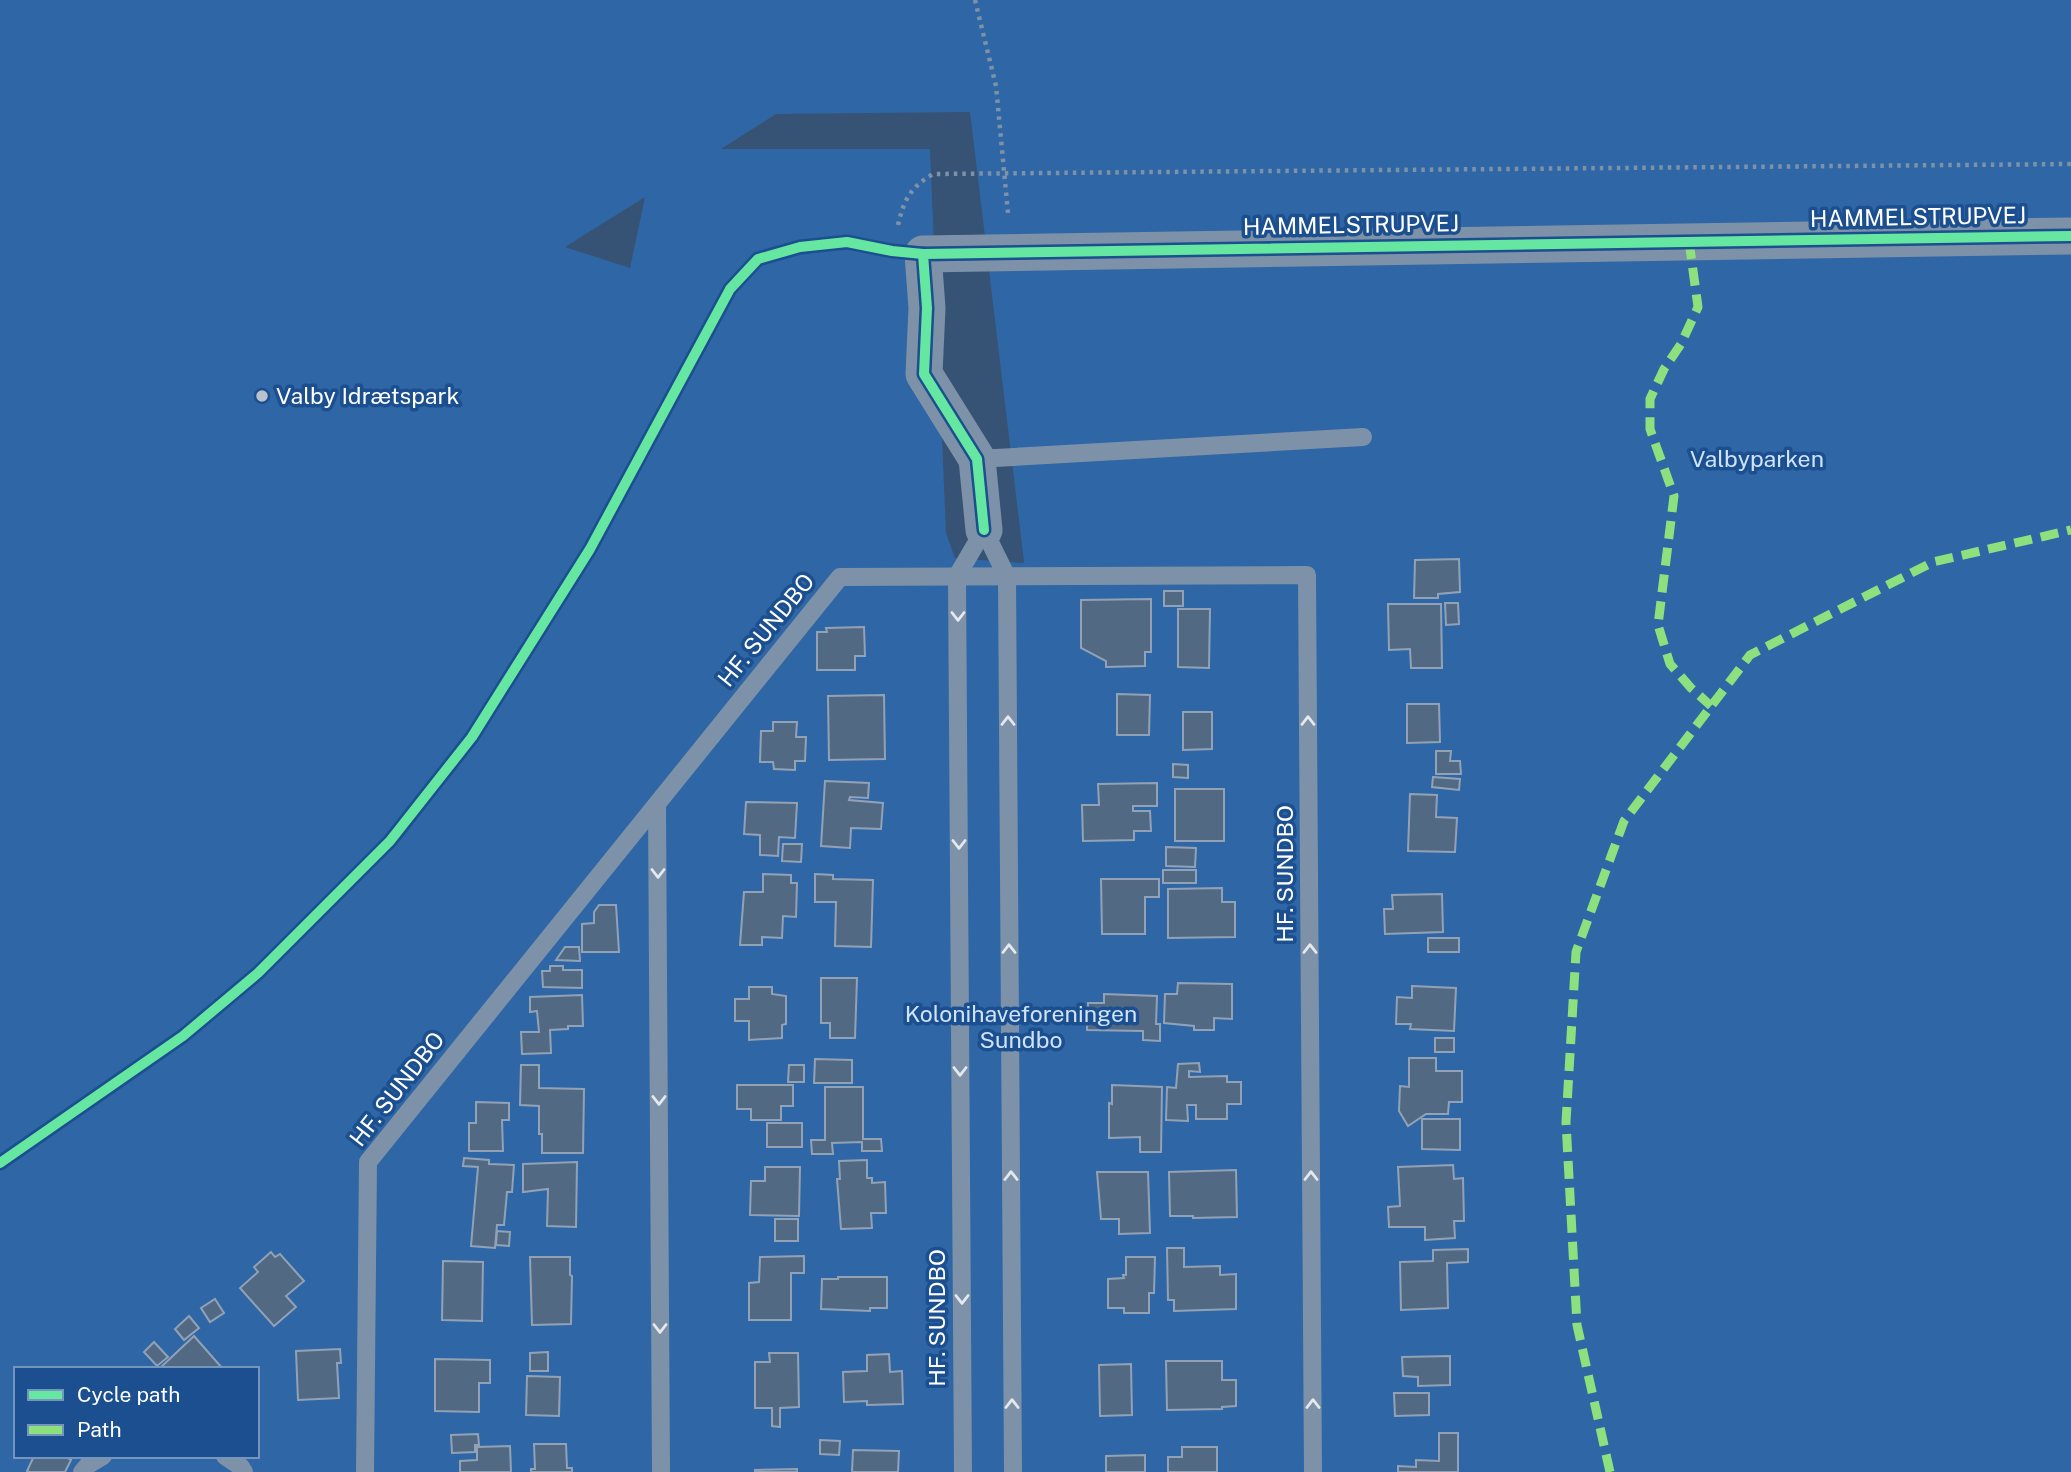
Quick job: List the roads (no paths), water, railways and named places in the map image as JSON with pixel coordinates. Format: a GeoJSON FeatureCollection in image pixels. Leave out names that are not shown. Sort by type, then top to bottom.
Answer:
{"type":"FeatureCollection","features":[{"type":"Feature","properties":{"kind":"street","name":"HAMMELSTRUPVEJ"},"geometry":{"type":"LineString","coordinates":[[976,459],[924,374],[928,309],[908,253],[2071,236]]}},
{"type":"Feature","properties":{"kind":"street"},"geometry":{"type":"LineString","coordinates":[[976,459],[984,530]]}},
{"type":"Feature","properties":{"kind":"lane"},"geometry":{"type":"LineString","coordinates":[[976,459],[1363,437]]}},
{"type":"Feature","properties":{"kind":"lane"},"geometry":{"type":"LineString","coordinates":[[957,576],[984,530]]}},
{"type":"Feature","properties":{"kind":"lane"},"geometry":{"type":"LineString","coordinates":[[984,530],[1007,577],[1013,1472]]}},
{"type":"Feature","properties":{"kind":"lane","name":"HF. SUNDBO"},"geometry":{"type":"LineString","coordinates":[[365,1472],[368,1162],[840,577],[1307,575],[1314,1472]]}},
{"type":"Feature","properties":{"kind":"lane","name":"HF. SUNDBO"},"geometry":{"type":"LineString","coordinates":[[957,576],[963,1472]]}},
{"type":"Feature","properties":{"kind":"lane"},"geometry":{"type":"LineString","coordinates":[[657,805],[661,1472]]}},
{"type":"Feature","properties":{"kind":"lane"},"geometry":{"type":"LineString","coordinates":[[82,1472],[100,1458]]}},
{"type":"Feature","properties":{"kind":"lane"},"geometry":{"type":"LineString","coordinates":[[228,1458],[244,1472]]}},
{"type":"Feature","properties":{"kind":"place","name":"Valby Idrætspark"},"geometry":{"type":"Point","coordinates":[262,396]}},
{"type":"Feature","properties":{"kind":"park label","name":"Valbyparken"},"geometry":{"type":"Point","coordinates":[1757,459]}},
{"type":"Feature","properties":{"kind":"park label","name":"Kolonihaveforeningen Sundbo"},"geometry":{"type":"Point","coordinates":[1021,1027]}}]}
